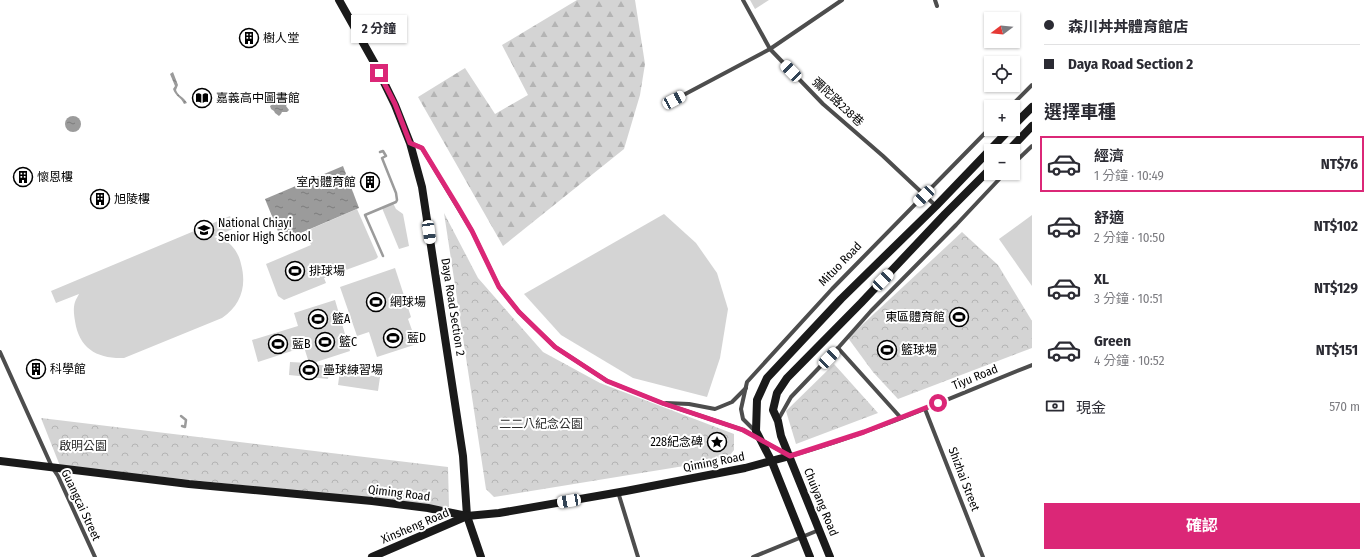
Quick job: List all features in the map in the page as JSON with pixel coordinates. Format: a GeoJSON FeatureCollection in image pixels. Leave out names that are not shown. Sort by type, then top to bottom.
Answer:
{"type":"FeatureCollection","features":[{"type":"Feature","properties":{"kind":"street","name":"Daya Road Section 2"},"geometry":{"type":"LineString","coordinates":[[339,0],[386,87],[410,143],[422,187],[462,448],[467,516],[481,557]]}},
{"type":"Feature","properties":{"kind":"street","name":"彌陀路238巷"},"geometry":{"type":"LineString","coordinates":[[744,0],[770,49],[823,104],[883,156],[936,206]]}},
{"type":"Feature","properties":{"kind":"street"},"geometry":{"type":"LineString","coordinates":[[674,100],[770,49],[842,0]]}},
{"type":"Feature","properties":{"kind":"street"},"geometry":{"type":"LineString","coordinates":[[935,0],[937,6]]}},
{"type":"Feature","properties":{"kind":"street"},"geometry":{"type":"LineString","coordinates":[[1017,100],[1032,85]]}},
{"type":"Feature","properties":{"kind":"street"},"geometry":{"type":"LineString","coordinates":[[1020,119],[1032,107]]}},
{"type":"Feature","properties":{"kind":"street"},"geometry":{"type":"LineString","coordinates":[[1015,144],[1032,126]]}},
{"type":"Feature","properties":{"kind":"street","name":"Mituo Road"},"geometry":{"type":"LineString","coordinates":[[772,462],[756,431],[743,419],[741,409],[747,382],[837,284],[984,134]]}},
{"type":"Feature","properties":{"kind":"street","name":"Mituo Road"},"geometry":{"type":"LineString","coordinates":[[756,431],[757,400],[767,378],[841,299],[936,206],[1003,136]]}},
{"type":"Feature","properties":{"kind":"street"},"geometry":{"type":"LineString","coordinates":[[410,143],[422,148],[472,231],[499,287],[519,312],[555,347],[607,381],[662,403],[743,430],[790,456]]}},
{"type":"Feature","properties":{"kind":"street"},"geometry":{"type":"LineString","coordinates":[[1020,157],[1032,146]]}},
{"type":"Feature","properties":{"kind":"street"},"geometry":{"type":"LineString","coordinates":[[790,456],[773,410],[777,393],[787,378],[984,175]]}},
{"type":"Feature","properties":{"kind":"street"},"geometry":{"type":"LineString","coordinates":[[778,421],[792,397],[871,311],[998,180]]}},
{"type":"Feature","properties":{"kind":"street"},"geometry":{"type":"LineString","coordinates":[[838,348],[901,418]]}},
{"type":"Feature","properties":{"kind":"street","name":"Guangcai Street"},"geometry":{"type":"LineString","coordinates":[[0,352],[95,557]]}},
{"type":"Feature","properties":{"kind":"street","name":"Tiyu Road"},"geometry":{"type":"LineString","coordinates":[[790,456],[857,435],[926,409],[1032,365]]}},
{"type":"Feature","properties":{"kind":"street"},"geometry":{"type":"LineString","coordinates":[[662,403],[689,404],[715,409],[732,402],[746,388]]}},
{"type":"Feature","properties":{"kind":"street","name":"Shizhai Street"},"geometry":{"type":"LineString","coordinates":[[926,409],[984,557]]}},
{"type":"Feature","properties":{"kind":"street","name":"Qiming Road"},"geometry":{"type":"LineString","coordinates":[[0,461],[189,484],[372,501],[428,508],[467,516],[499,513],[618,492],[745,468],[790,456]]}},
{"type":"Feature","properties":{"kind":"street","name":"Chuiyang Road"},"geometry":{"type":"LineString","coordinates":[[790,456],[830,557]]}},
{"type":"Feature","properties":{"kind":"street"},"geometry":{"type":"LineString","coordinates":[[772,462],[810,557]]}},
{"type":"Feature","properties":{"kind":"street"},"geometry":{"type":"LineString","coordinates":[[618,492],[638,557]]}},
{"type":"Feature","properties":{"kind":"street","name":"Xinsheng Road"},"geometry":{"type":"LineString","coordinates":[[372,557],[467,516]]}},
{"type":"Feature","properties":{"kind":"street"},"geometry":{"type":"LineString","coordinates":[[753,557],[819,530]]}},
{"type":"Feature","properties":{"kind":"green space"},"geometry":{"type":"Polygon","coordinates":[[[577,0],[635,0],[645,64],[640,95],[624,149],[503,246],[418,97],[465,68],[495,114],[528,95],[502,45],[577,0]]]}},
{"type":"Feature","properties":{"kind":"green space"},"geometry":{"type":"Polygon","coordinates":[[[750,0],[769,0],[755,9],[750,0]]]}},
{"type":"Feature","properties":{"kind":"green space"},"geometry":{"type":"Polygon","coordinates":[[[393,203],[396,209],[403,214],[409,246],[399,249],[382,208],[393,203]]]}},
{"type":"Feature","properties":{"kind":"green space"},"geometry":{"type":"Polygon","coordinates":[[[357,209],[378,257],[324,278],[326,283],[284,300],[278,296],[266,264],[311,245],[306,231],[357,209]]]}},
{"type":"Feature","properties":{"kind":"green space","name":"二二八紀念公園"},"geometry":{"type":"Polygon","coordinates":[[[444,213],[478,278],[543,352],[600,383],[734,434],[734,450],[727,459],[494,497],[486,489],[444,213]]]}},
{"type":"Feature","properties":{"kind":"green space"},"geometry":{"type":"Polygon","coordinates":[[[664,214],[696,243],[717,273],[728,309],[720,358],[707,397],[633,378],[561,335],[524,294],[664,214]]]}},
{"type":"Feature","properties":{"kind":"green space"},"geometry":{"type":"Polygon","coordinates":[[[1032,215],[1032,286],[999,239],[1032,215]]]}},
{"type":"Feature","properties":{"kind":"green space"},"geometry":{"type":"Polygon","coordinates":[[[230,216],[235,228],[214,237],[228,242],[238,254],[243,272],[243,287],[234,307],[222,318],[124,358],[115,358],[98,354],[85,345],[81,339],[77,331],[74,312],[75,302],[79,294],[56,303],[51,291],[230,216]]]}},
{"type":"Feature","properties":{"kind":"green space"},"geometry":{"type":"Polygon","coordinates":[[[962,232],[998,265],[1032,321],[1032,348],[898,399],[873,372],[848,338],[962,232]]]}},
{"type":"Feature","properties":{"kind":"green space","name":"網球場"},"geometry":{"type":"Polygon","coordinates":[[[395,268],[411,317],[408,319],[417,344],[377,357],[369,332],[357,336],[340,287],[395,268]]]}},
{"type":"Feature","properties":{"kind":"green space"},"geometry":{"type":"Polygon","coordinates":[[[335,300],[350,351],[310,364],[330,366],[328,379],[289,375],[290,362],[309,363],[304,347],[258,362],[252,340],[298,326],[294,313],[335,300]]]}},
{"type":"Feature","properties":{"kind":"green space"},"geometry":{"type":"Polygon","coordinates":[[[834,364],[878,413],[796,444],[786,411],[834,364]]]}},
{"type":"Feature","properties":{"kind":"green space"},"geometry":{"type":"Polygon","coordinates":[[[340,371],[380,377],[378,391],[338,385],[340,371]]]}},
{"type":"Feature","properties":{"kind":"green space","name":"啟明公園"},"geometry":{"type":"Polygon","coordinates":[[[41,418],[448,467],[449,507],[60,466],[41,418]]]}},
{"type":"Feature","properties":{"kind":"water"},"geometry":{"type":"Polygon","coordinates":[[[173,72],[178,85],[176,90],[187,103],[184,104],[173,89],[175,86],[170,74],[173,72]]]}},
{"type":"Feature","properties":{"kind":"water"},"geometry":{"type":"Polygon","coordinates":[[[278,97],[281,100],[286,100],[288,103],[286,106],[289,110],[287,112],[282,112],[279,116],[271,109],[270,106],[274,103],[275,98],[278,97]]]}},
{"type":"Feature","properties":{"kind":"water"},"geometry":{"type":"Polygon","coordinates":[[[70,116],[76,116],[81,121],[79,130],[76,132],[70,132],[65,127],[65,121],[70,116]]]}},
{"type":"Feature","properties":{"kind":"water"},"geometry":{"type":"Polygon","coordinates":[[[343,166],[359,208],[282,241],[265,199],[343,166]]]}},
{"type":"Feature","properties":{"kind":"waterway"},"geometry":{"type":"LineString","coordinates":[[380,152],[383,151],[386,156],[382,158],[396,193],[397,200],[396,202],[365,215],[383,256]]}},
{"type":"Feature","properties":{"kind":"waterway"},"geometry":{"type":"LineString","coordinates":[[181,416],[186,420],[185,427],[182,426]]}},
{"type":"Feature","properties":{"kind":"place","name":"樹人堂"},"geometry":{"type":"Point","coordinates":[249,38]}},
{"type":"Feature","properties":{"kind":"place","name":"嘉義高中圖書館"},"geometry":{"type":"Point","coordinates":[202,98]}},
{"type":"Feature","properties":{"kind":"place","name":"懷恩樓"},"geometry":{"type":"Point","coordinates":[23,177]}},
{"type":"Feature","properties":{"kind":"place","name":"室內體育館"},"geometry":{"type":"Point","coordinates":[370,182]}},
{"type":"Feature","properties":{"kind":"place","name":"旭陵樓"},"geometry":{"type":"Point","coordinates":[100,199]}},
{"type":"Feature","properties":{"kind":"place","name":"National Chiayi Senior High School"},"geometry":{"type":"Point","coordinates":[204,230]}},
{"type":"Feature","properties":{"kind":"place","name":"排球場"},"geometry":{"type":"Point","coordinates":[295,271]}},
{"type":"Feature","properties":{"kind":"place","name":"網球場"},"geometry":{"type":"Point","coordinates":[376,302]}},
{"type":"Feature","properties":{"kind":"place","name":"東區體育館"},"geometry":{"type":"Point","coordinates":[959,317]}},
{"type":"Feature","properties":{"kind":"place","name":"籃A"},"geometry":{"type":"Point","coordinates":[318,319]}},
{"type":"Feature","properties":{"kind":"place","name":"藍D"},"geometry":{"type":"Point","coordinates":[393,338]}},
{"type":"Feature","properties":{"kind":"place","name":"籃C"},"geometry":{"type":"Point","coordinates":[325,342]}},
{"type":"Feature","properties":{"kind":"place","name":"藍B"},"geometry":{"type":"Point","coordinates":[278,344]}},
{"type":"Feature","properties":{"kind":"place","name":"籃球場"},"geometry":{"type":"Point","coordinates":[887,350]}},
{"type":"Feature","properties":{"kind":"place","name":"科學館"},"geometry":{"type":"Point","coordinates":[36,369]}},
{"type":"Feature","properties":{"kind":"place","name":"壘球練習場"},"geometry":{"type":"Point","coordinates":[309,370]}},
{"type":"Feature","properties":{"kind":"place","name":"228紀念碑"},"geometry":{"type":"Point","coordinates":[717,442]}},
{"type":"Feature","properties":{"kind":"route"},"geometry":{"type":"LineString","coordinates":[[379,73],[395,104],[410,143],[422,148],[472,231],[499,287],[519,312],[555,347],[607,381],[662,403],[743,430],[790,456],[864,432],[926,409],[938,403]]}}]}
